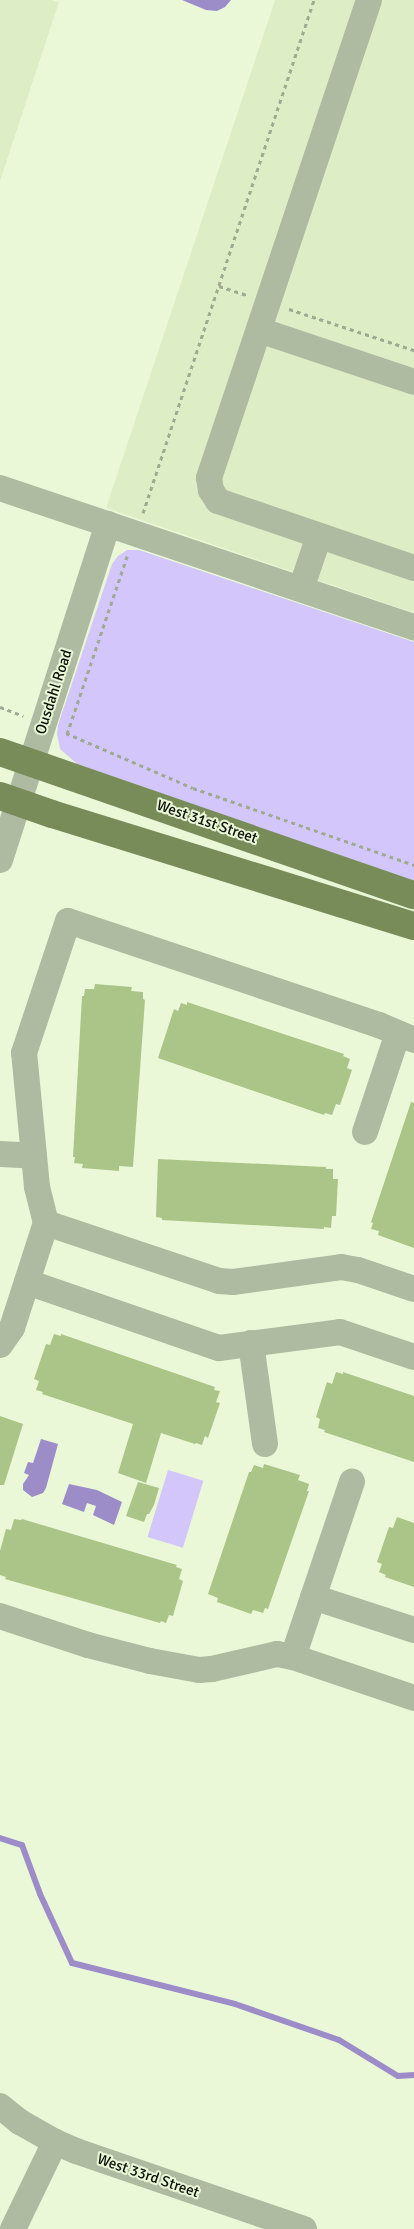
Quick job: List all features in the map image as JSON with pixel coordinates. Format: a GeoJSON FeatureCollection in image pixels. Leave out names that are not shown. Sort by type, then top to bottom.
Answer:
{"type":"FeatureCollection","features":[{"type":"Feature","properties":{"kind":"main road","name":"West 31st Street"},"geometry":{"type":"LineString","coordinates":[[0,752],[414,895]]}},
{"type":"Feature","properties":{"kind":"main road"},"geometry":{"type":"LineString","coordinates":[[9,799],[414,926]]}},
{"type":"Feature","properties":{"kind":"street"},"geometry":{"type":"LineString","coordinates":[[369,0],[209,478],[211,490],[218,501],[414,568]]}},
{"type":"Feature","properties":{"kind":"street"},"geometry":{"type":"LineString","coordinates":[[259,330],[414,382]]}},
{"type":"Feature","properties":{"kind":"street"},"geometry":{"type":"LineString","coordinates":[[0,488],[414,627]]}},
{"type":"Feature","properties":{"kind":"street","name":"Ousdahl Road"},"geometry":{"type":"LineString","coordinates":[[0,860],[9,799],[30,762],[108,524]]}},
{"type":"Feature","properties":{"kind":"street"},"geometry":{"type":"LineString","coordinates":[[301,589],[319,536]]}},
{"type":"Feature","properties":{"kind":"street"},"geometry":{"type":"LineString","coordinates":[[0,1345],[12,1328],[46,1223],[41,1207],[34,1156],[24,1053],[68,921],[379,1025],[406,1037],[364,1132]]}},
{"type":"Feature","properties":{"kind":"street"},"geometry":{"type":"LineString","coordinates":[[0,1154],[34,1156]]}},
{"type":"Feature","properties":{"kind":"street"},"geometry":{"type":"LineString","coordinates":[[46,1223],[218,1281],[233,1282],[341,1267],[358,1270],[414,1289]]}},
{"type":"Feature","properties":{"kind":"street"},"geometry":{"type":"LineString","coordinates":[[27,1282],[219,1348],[340,1332],[414,1357]]}},
{"type":"Feature","properties":{"kind":"street"},"geometry":{"type":"LineString","coordinates":[[251,1343],[265,1444]]}},
{"type":"Feature","properties":{"kind":"street"},"geometry":{"type":"LineString","coordinates":[[293,1657],[352,1482]]}},
{"type":"Feature","properties":{"kind":"street"},"geometry":{"type":"LineString","coordinates":[[313,1596],[414,1630]]}},
{"type":"Feature","properties":{"kind":"street"},"geometry":{"type":"LineString","coordinates":[[0,1616],[88,1645],[150,1661],[199,1670],[212,1669],[277,1654],[293,1657],[414,1698]]}},
{"type":"Feature","properties":{"kind":"street","name":"West 33rd Street"},"geometry":{"type":"LineString","coordinates":[[0,2106],[20,2122],[55,2142],[304,2229]]}},
{"type":"Feature","properties":{"kind":"street"},"geometry":{"type":"LineString","coordinates":[[12,2229],[55,2142]]}},
{"type":"Feature","properties":{"kind":"path"},"geometry":{"type":"LineString","coordinates":[[314,0],[67,734],[193,788],[414,865]]}},
{"type":"Feature","properties":{"kind":"path"},"geometry":{"type":"LineString","coordinates":[[219,286],[414,350]]}},
{"type":"Feature","properties":{"kind":"path"},"geometry":{"type":"LineString","coordinates":[[0,707],[17,714]]}},
{"type":"Feature","properties":{"kind":"shaded area"},"geometry":{"type":"Polygon","coordinates":[[[0,0],[51,0],[59,2],[0,181],[0,0]]]}},
{"type":"Feature","properties":{"kind":"shaded area"},"geometry":{"type":"Polygon","coordinates":[[[182,0],[231,0],[225,7],[217,11],[206,10],[182,0]]]}},
{"type":"Feature","properties":{"kind":"shaded area"},"geometry":{"type":"Polygon","coordinates":[[[275,0],[414,0],[414,613],[106,508],[275,0]]]}},
{"type":"Feature","properties":{"kind":"shaded area"},"geometry":{"type":"Polygon","coordinates":[[[127,550],[139,550],[414,642],[414,881],[77,764],[60,749],[57,734],[58,725],[112,564],[118,556],[127,550]]]}},
{"type":"Feature","properties":{"kind":"shaded area"},"geometry":{"type":"Polygon","coordinates":[[[41,1439],[58,1444],[46,1488],[43,1493],[32,1497],[23,1490],[23,1484],[29,1475],[24,1473],[28,1462],[33,1463],[41,1439]]]}},
{"type":"Feature","properties":{"kind":"shaded area"},"geometry":{"type":"Polygon","coordinates":[[[168,1470],[203,1481],[183,1548],[148,1537],[168,1470]]]}},
{"type":"Feature","properties":{"kind":"shaded area"},"geometry":{"type":"Polygon","coordinates":[[[69,1484],[97,1490],[122,1502],[114,1525],[93,1515],[96,1506],[87,1503],[84,1512],[62,1504],[69,1484]]]}},
{"type":"Feature","properties":{"kind":"building"},"geometry":{"type":"Polygon","coordinates":[[[95,984],[132,987],[131,991],[143,992],[143,999],[145,1000],[133,1167],[119,1166],[119,1171],[82,1168],[83,1164],[74,1163],[75,1157],[73,1157],[82,996],[84,996],[85,989],[94,989],[95,984]]]}},
{"type":"Feature","properties":{"kind":"building"},"geometry":{"type":"Polygon","coordinates":[[[187,1002],[344,1054],[343,1056],[350,1059],[347,1068],[352,1070],[340,1105],[336,1104],[332,1115],[325,1113],[324,1115],[158,1058],[174,1009],[178,1011],[181,1003],[187,1005],[187,1002]]]}},
{"type":"Feature","properties":{"kind":"building"},"geometry":{"type":"Polygon","coordinates":[[[411,1102],[414,1103],[414,1248],[378,1235],[379,1231],[371,1229],[373,1223],[371,1222],[411,1102]]]}},
{"type":"Feature","properties":{"kind":"building"},"geometry":{"type":"Polygon","coordinates":[[[158,1159],[326,1167],[326,1169],[333,1169],[333,1179],[338,1179],[336,1216],[332,1216],[331,1228],[324,1227],[324,1229],[162,1220],[162,1218],[156,1217],[158,1159]]]}},
{"type":"Feature","properties":{"kind":"building"},"geometry":{"type":"Polygon","coordinates":[[[54,1334],[61,1336],[61,1334],[215,1387],[214,1390],[220,1391],[216,1402],[220,1403],[208,1438],[205,1436],[202,1445],[161,1433],[146,1483],[118,1473],[133,1424],[42,1394],[43,1392],[36,1390],[39,1381],[34,1379],[46,1344],[50,1345],[54,1334]]]}},
{"type":"Feature","properties":{"kind":"building"},"geometry":{"type":"Polygon","coordinates":[[[336,1372],[343,1374],[343,1372],[414,1396],[414,1462],[324,1432],[325,1430],[318,1428],[320,1419],[316,1417],[327,1382],[332,1384],[336,1372]]]}},
{"type":"Feature","properties":{"kind":"building"},"geometry":{"type":"Polygon","coordinates":[[[0,1416],[23,1424],[4,1485],[0,1485],[0,1416]]]}},
{"type":"Feature","properties":{"kind":"building"},"geometry":{"type":"Polygon","coordinates":[[[264,1464],[300,1475],[298,1480],[309,1484],[307,1491],[309,1491],[268,1609],[265,1608],[263,1613],[253,1610],[251,1614],[217,1602],[218,1598],[208,1594],[249,1472],[251,1472],[254,1465],[263,1468],[264,1464]]]}},
{"type":"Feature","properties":{"kind":"building"},"geometry":{"type":"Polygon","coordinates":[[[138,1482],[159,1488],[154,1505],[144,1522],[126,1516],[138,1482]]]}},
{"type":"Feature","properties":{"kind":"building"},"geometry":{"type":"Polygon","coordinates":[[[397,1517],[414,1523],[414,1587],[385,1577],[386,1575],[379,1572],[382,1564],[377,1562],[389,1527],[393,1528],[397,1517]]]}},
{"type":"Feature","properties":{"kind":"building"},"geometry":{"type":"Polygon","coordinates":[[[14,1519],[22,1519],[177,1565],[176,1567],[182,1569],[179,1579],[183,1581],[173,1616],[169,1615],[166,1623],[161,1621],[160,1623],[5,1579],[6,1577],[0,1575],[0,1551],[6,1529],[11,1530],[14,1519]]]}},
{"type":"Feature","properties":{"kind":"waterway"},"geometry":{"type":"LineString","coordinates":[[0,1838],[22,1845],[40,1894],[72,1963],[235,2004],[339,2040],[398,2076],[414,2075]]}}]}
